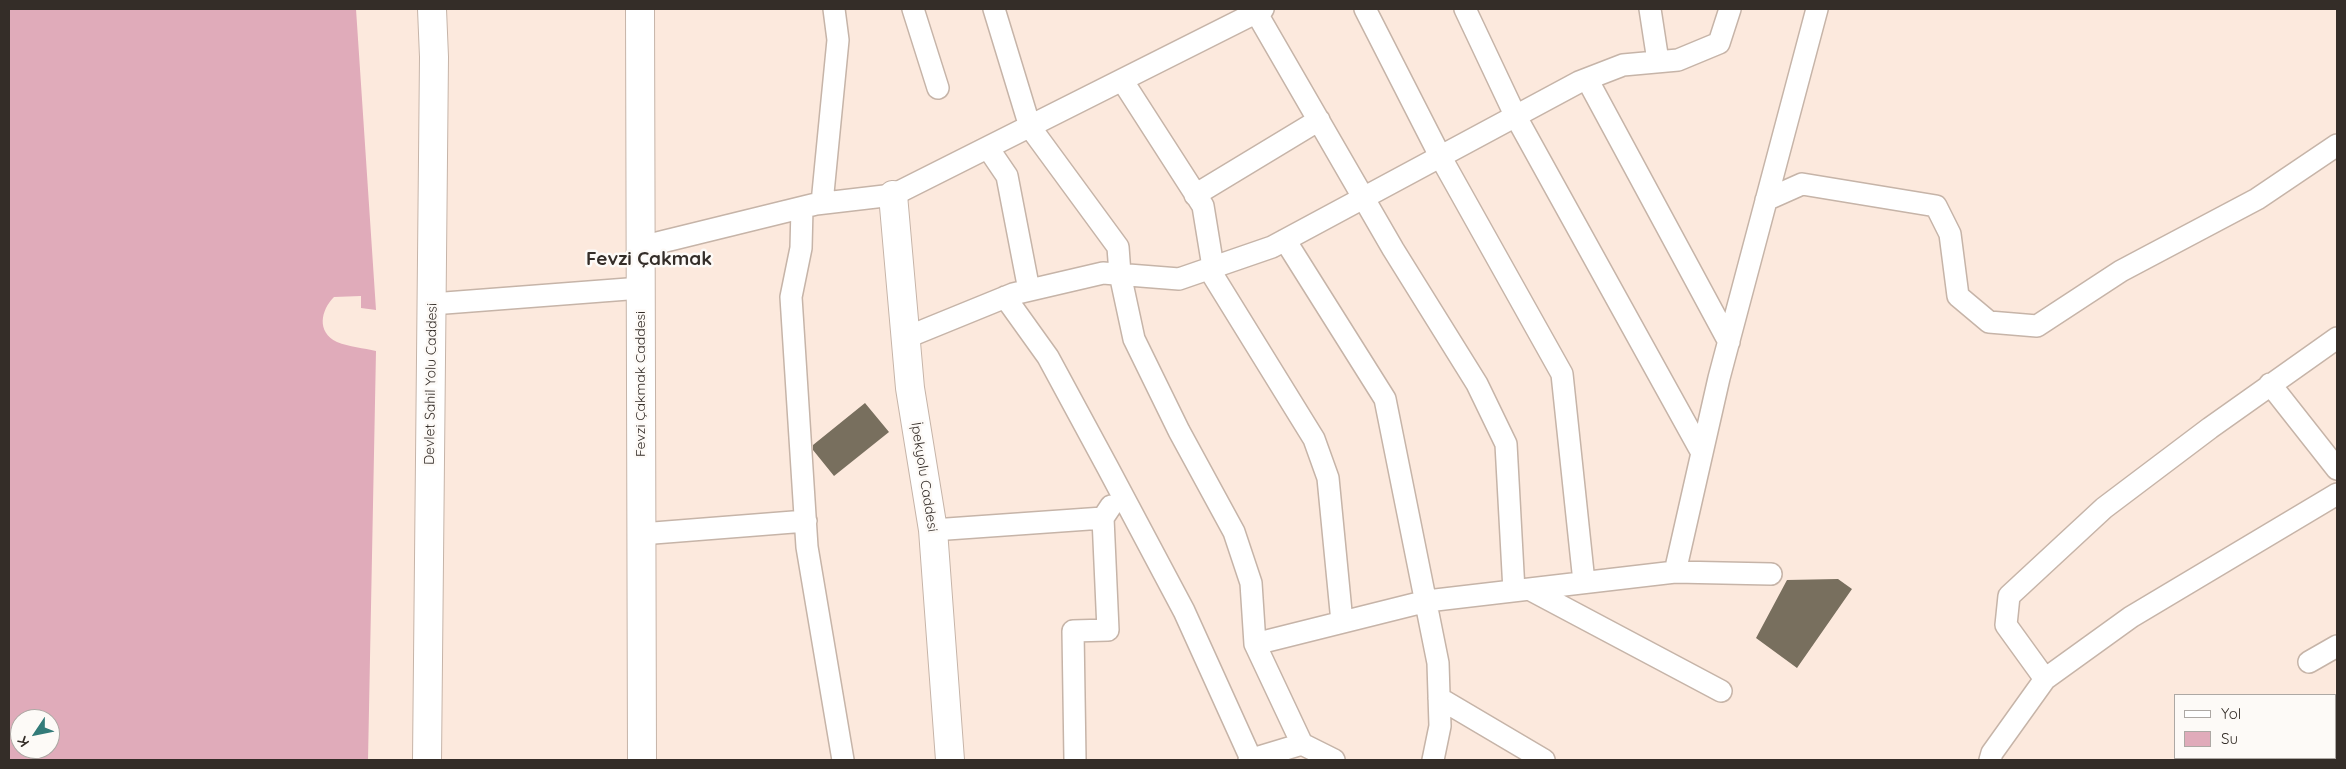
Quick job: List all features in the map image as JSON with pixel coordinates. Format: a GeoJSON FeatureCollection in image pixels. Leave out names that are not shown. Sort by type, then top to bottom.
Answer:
{"type":"FeatureCollection","features":[{"type":"Feature","properties":{"kind":"main road","name":"Devlet Sahil Yolu Caddesi"},"geometry":{"type":"LineString","coordinates":[[427,760],[434,57],[432,9]]}},
{"type":"Feature","properties":{"kind":"main road","name":"Devlet Sahil Yolu Caddesi"},"geometry":{"type":"LineString","coordinates":[[442,760],[448,9]]}},
{"type":"Feature","properties":{"kind":"main road","name":"Fevzi Çakmak Caddesi"},"geometry":{"type":"LineString","coordinates":[[640,9],[642,760]]}},
{"type":"Feature","properties":{"kind":"main road","name":"İpekyolu Caddesi"},"geometry":{"type":"LineString","coordinates":[[893,195],[910,388],[933,530],[950,760]]}},
{"type":"Feature","properties":{"kind":"street"},"geometry":{"type":"LineString","coordinates":[[822,203],[838,40],[834,9]]}},
{"type":"Feature","properties":{"kind":"street"},"geometry":{"type":"LineString","coordinates":[[913,9],[938,88]]}},
{"type":"Feature","properties":{"kind":"street"},"geometry":{"type":"LineString","coordinates":[[994,9],[1030,126],[1118,247],[1120,274],[1134,339],[1179,431],[1234,532],[1251,583],[1255,644],[1302,744],[1334,760]]}},
{"type":"Feature","properties":{"kind":"street"},"geometry":{"type":"LineString","coordinates":[[1365,9],[1440,156],[1562,374],[1584,582]]}},
{"type":"Feature","properties":{"kind":"street"},"geometry":{"type":"LineString","coordinates":[[1465,9],[1515,116],[1702,453]]}},
{"type":"Feature","properties":{"kind":"street"},"geometry":{"type":"LineString","coordinates":[[1650,9],[1658,61]]}},
{"type":"Feature","properties":{"kind":"street"},"geometry":{"type":"LineString","coordinates":[[905,338],[1005,297],[1029,290],[1103,273],[1179,279],[1272,247],[1587,79],[1623,65],[1678,60],[1719,43],[1730,9]]}},
{"type":"Feature","properties":{"kind":"street"},"geometry":{"type":"LineString","coordinates":[[1675,572],[1729,342],[1817,9]]}},
{"type":"Feature","properties":{"kind":"street"},"geometry":{"type":"LineString","coordinates":[[641,248],[822,203],[893,195],[1260,10],[1319,120],[1393,249],[1477,384],[1506,444],[1521,590]]}},
{"type":"Feature","properties":{"kind":"street"},"geometry":{"type":"LineString","coordinates":[[1587,79],[1729,342]]}},
{"type":"Feature","properties":{"kind":"street"},"geometry":{"type":"LineString","coordinates":[[1122,80],[1203,206],[1211,268],[1314,439],[1328,478],[1342,622]]}},
{"type":"Feature","properties":{"kind":"street"},"geometry":{"type":"LineString","coordinates":[[1196,195],[1319,120]]}},
{"type":"Feature","properties":{"kind":"street"},"geometry":{"type":"LineString","coordinates":[[1766,200],[1802,184],[1936,206],[1950,234],[1958,296],[1989,322],[2037,326],[2121,271],[2257,199],[2337,145]]}},
{"type":"Feature","properties":{"kind":"street"},"geometry":{"type":"LineString","coordinates":[[988,148],[1006,176],[1029,290]]}},
{"type":"Feature","properties":{"kind":"street"},"geometry":{"type":"LineString","coordinates":[[802,208],[801,248],[791,297],[807,547],[843,760]]}},
{"type":"Feature","properties":{"kind":"street"},"geometry":{"type":"LineString","coordinates":[[1285,240],[1385,399],[1438,663],[1440,726],[1433,760]]}},
{"type":"Feature","properties":{"kind":"street"},"geometry":{"type":"LineString","coordinates":[[445,303],[641,288]]}},
{"type":"Feature","properties":{"kind":"street"},"geometry":{"type":"LineString","coordinates":[[1005,297],[1048,357],[1184,612],[1250,760],[1302,744]]}},
{"type":"Feature","properties":{"kind":"street"},"geometry":{"type":"LineString","coordinates":[[2045,679],[2006,625],[2010,596],[2104,508],[2270,384],[2337,338]]}},
{"type":"Feature","properties":{"kind":"street"},"geometry":{"type":"LineString","coordinates":[[2270,384],[2337,468]]}},
{"type":"Feature","properties":{"kind":"street"},"geometry":{"type":"LineString","coordinates":[[1075,760],[1073,630],[1108,630],[1103,518],[1120,492]]}},
{"type":"Feature","properties":{"kind":"street"},"geometry":{"type":"LineString","coordinates":[[1990,760],[1992,753],[2045,679],[2131,617],[2337,494]]}},
{"type":"Feature","properties":{"kind":"street"},"geometry":{"type":"LineString","coordinates":[[933,530],[1103,518]]}},
{"type":"Feature","properties":{"kind":"street"},"geometry":{"type":"LineString","coordinates":[[642,534],[806,521]]}},
{"type":"Feature","properties":{"kind":"street"},"geometry":{"type":"LineString","coordinates":[[1255,644],[1427,601],[1675,572],[1771,574]]}},
{"type":"Feature","properties":{"kind":"street"},"geometry":{"type":"LineString","coordinates":[[1521,590],[1721,691]]}},
{"type":"Feature","properties":{"kind":"street"},"geometry":{"type":"LineString","coordinates":[[2309,662],[2337,646]]}},
{"type":"Feature","properties":{"kind":"street"},"geometry":{"type":"LineString","coordinates":[[1439,698],[1544,760]]}},
{"type":"Feature","properties":{"kind":"water"},"geometry":{"type":"Polygon","coordinates":[[[9,9],[356,9],[376,310],[361,308],[361,296],[334,297],[326,308],[323,327],[330,338],[337,342],[376,351],[368,760],[9,760],[9,9]]]}},
{"type":"Feature","properties":{"kind":"building"},"geometry":{"type":"Polygon","coordinates":[[[865,403],[889,432],[834,476],[813,450],[813,445],[865,403]]]}},
{"type":"Feature","properties":{"kind":"building"},"geometry":{"type":"Polygon","coordinates":[[[1838,579],[1852,589],[1797,668],[1756,638],[1787,580],[1838,579]]]}},
{"type":"Feature","properties":{"kind":"district","name":"Fevzi Çakmak"},"geometry":{"type":"Point","coordinates":[649,259]}}]}
